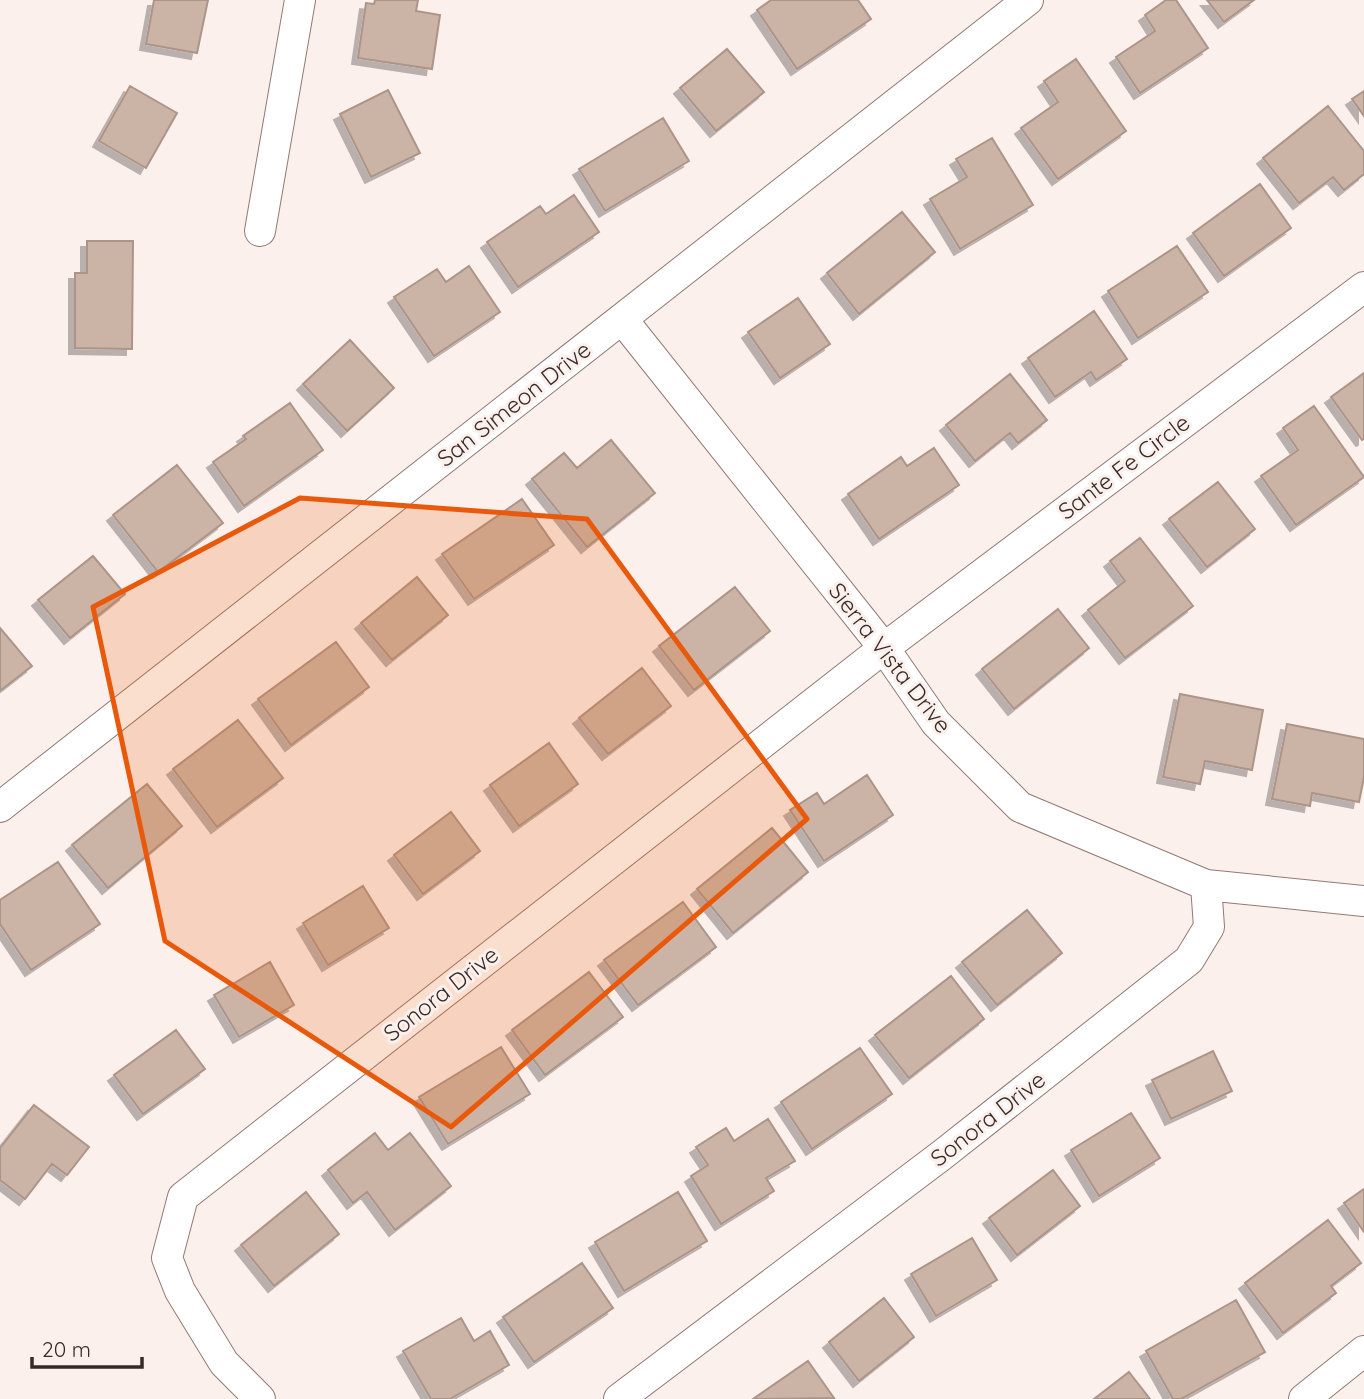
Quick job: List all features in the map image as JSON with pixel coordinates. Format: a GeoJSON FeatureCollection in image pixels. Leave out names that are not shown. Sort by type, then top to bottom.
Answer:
{"type":"FeatureCollection","features":[{"type":"Feature","properties":{"kind":"street"},"geometry":{"type":"LineString","coordinates":[[260,231],[299,0]]}},
{"type":"Feature","properties":{"kind":"street","name":"San Simeon Drive"},"geometry":{"type":"LineString","coordinates":[[0,807],[1028,0]]}},
{"type":"Feature","properties":{"kind":"street","name":"Sante Fe Circle"},"geometry":{"type":"LineString","coordinates":[[884,648],[1364,287]]}},
{"type":"Feature","properties":{"kind":"street","name":"Sierra Vista Drive"},"geometry":{"type":"LineString","coordinates":[[622,319],[884,648],[936,723],[1020,807],[1206,885],[1364,901]]}},
{"type":"Feature","properties":{"kind":"street","name":"Sonora Drive"},"geometry":{"type":"LineString","coordinates":[[260,1399],[224,1363],[180,1291],[167,1258],[183,1197],[884,648]]}},
{"type":"Feature","properties":{"kind":"street","name":"Sonora Drive"},"geometry":{"type":"LineString","coordinates":[[619,1399],[942,1155],[1189,960],[1209,927],[1206,885]]}},
{"type":"Feature","properties":{"kind":"street"},"geometry":{"type":"LineString","coordinates":[[1304,1399],[1364,1350]]}},
{"type":"Feature","properties":{"kind":"highlighted area"},"geometry":{"type":"Polygon","coordinates":[[[300,498],[587,519],[807,819],[451,1127],[165,941],[93,607],[300,498]]]}},
{"type":"Feature","properties":{"kind":"building"},"geometry":{"type":"Polygon","coordinates":[[[154,0],[208,0],[197,53],[146,44],[154,0]]]}},
{"type":"Feature","properties":{"kind":"building"},"geometry":{"type":"Polygon","coordinates":[[[375,0],[418,0],[416,11],[440,15],[432,69],[358,58],[366,3],[374,4],[375,0]]]}},
{"type":"Feature","properties":{"kind":"building"},"geometry":{"type":"Polygon","coordinates":[[[771,0],[858,0],[871,19],[797,69],[757,10],[771,0]]]}},
{"type":"Feature","properties":{"kind":"building"},"geometry":{"type":"Polygon","coordinates":[[[1166,0],[1176,0],[1208,48],[1140,93],[1116,57],[1155,31],[1145,15],[1166,0]]]}},
{"type":"Feature","properties":{"kind":"building"},"geometry":{"type":"Polygon","coordinates":[[[1207,0],[1254,0],[1224,22],[1207,0]]]}},
{"type":"Feature","properties":{"kind":"building"},"geometry":{"type":"Polygon","coordinates":[[[727,49],[764,92],[716,131],[680,88],[727,49]]]}},
{"type":"Feature","properties":{"kind":"building"},"geometry":{"type":"Polygon","coordinates":[[[1076,59],[1126,131],[1058,179],[1021,128],[1058,102],[1044,81],[1076,59]]]}},
{"type":"Feature","properties":{"kind":"building"},"geometry":{"type":"Polygon","coordinates":[[[130,86],[177,113],[146,168],[99,141],[130,86]]]}},
{"type":"Feature","properties":{"kind":"building"},"geometry":{"type":"Polygon","coordinates":[[[388,90],[420,153],[371,177],[340,114],[388,90]]]}},
{"type":"Feature","properties":{"kind":"building"},"geometry":{"type":"Polygon","coordinates":[[[1364,91],[1364,116],[1352,99],[1364,91]]]}},
{"type":"Feature","properties":{"kind":"building"},"geometry":{"type":"Polygon","coordinates":[[[1328,106],[1364,151],[1364,174],[1344,190],[1333,177],[1299,203],[1263,158],[1328,106]]]}},
{"type":"Feature","properties":{"kind":"building"},"geometry":{"type":"Polygon","coordinates":[[[663,118],[689,161],[605,211],[579,169],[663,118]]]}},
{"type":"Feature","properties":{"kind":"building"},"geometry":{"type":"Polygon","coordinates":[[[992,138],[1033,205],[960,249],[930,199],[967,177],[956,159],[992,138]]]}},
{"type":"Feature","properties":{"kind":"building"},"geometry":{"type":"Polygon","coordinates":[[[1260,184],[1291,228],[1224,276],[1193,233],[1260,184]]]}},
{"type":"Feature","properties":{"kind":"building"},"geometry":{"type":"Polygon","coordinates":[[[574,195],[599,232],[518,287],[487,242],[540,206],[546,214],[574,195]]]}},
{"type":"Feature","properties":{"kind":"building"},"geometry":{"type":"Polygon","coordinates":[[[902,212],[935,252],[859,314],[827,273],[902,212]]]}},
{"type":"Feature","properties":{"kind":"building"},"geometry":{"type":"Polygon","coordinates":[[[87,241],[133,241],[132,349],[75,348],[75,273],[87,273],[87,241]]]}},
{"type":"Feature","properties":{"kind":"building"},"geometry":{"type":"Polygon","coordinates":[[[1177,246],[1208,292],[1138,338],[1108,291],[1177,246]]]}},
{"type":"Feature","properties":{"kind":"building"},"geometry":{"type":"Polygon","coordinates":[[[469,266],[500,312],[434,356],[394,297],[437,269],[446,282],[469,266]]]}},
{"type":"Feature","properties":{"kind":"building"},"geometry":{"type":"Polygon","coordinates":[[[798,298],[830,344],[780,378],[748,332],[798,298]]]}},
{"type":"Feature","properties":{"kind":"building"},"geometry":{"type":"Polygon","coordinates":[[[1094,311],[1127,359],[1096,380],[1091,372],[1055,397],[1028,358],[1094,311]]]}},
{"type":"Feature","properties":{"kind":"building"},"geometry":{"type":"Polygon","coordinates":[[[350,340],[394,388],[347,431],[303,384],[350,340]]]}},
{"type":"Feature","properties":{"kind":"building"},"geometry":{"type":"Polygon","coordinates":[[[1364,373],[1364,439],[1362,440],[1331,397],[1364,373]]]}},
{"type":"Feature","properties":{"kind":"building"},"geometry":{"type":"Polygon","coordinates":[[[1010,374],[1047,420],[1018,443],[1010,433],[975,461],[946,425],[1010,374]]]}},
{"type":"Feature","properties":{"kind":"building"},"geometry":{"type":"Polygon","coordinates":[[[290,403],[323,450],[244,506],[213,462],[246,439],[243,436],[290,403]]]}},
{"type":"Feature","properties":{"kind":"building"},"geometry":{"type":"Polygon","coordinates":[[[1314,406],[1364,477],[1296,525],[1261,476],[1298,450],[1283,428],[1314,406]]]}},
{"type":"Feature","properties":{"kind":"building"},"geometry":{"type":"Polygon","coordinates":[[[611,440],[655,493],[587,547],[532,479],[564,453],[577,468],[611,440]]]}},
{"type":"Feature","properties":{"kind":"building"},"geometry":{"type":"Polygon","coordinates":[[[934,448],[959,485],[879,539],[848,494],[901,457],[907,466],[934,448]]]}},
{"type":"Feature","properties":{"kind":"building"},"geometry":{"type":"Polygon","coordinates":[[[177,465],[223,523],[158,572],[113,515],[177,465]]]}},
{"type":"Feature","properties":{"kind":"building"},"geometry":{"type":"Polygon","coordinates":[[[1218,482],[1255,529],[1207,567],[1169,519],[1218,482]]]}},
{"type":"Feature","properties":{"kind":"building"},"geometry":{"type":"Polygon","coordinates":[[[522,499],[554,545],[474,599],[442,554],[522,499]]]}},
{"type":"Feature","properties":{"kind":"building"},"geometry":{"type":"Polygon","coordinates":[[[1140,538],[1193,606],[1125,658],[1088,610],[1125,581],[1110,561],[1140,538]]]}},
{"type":"Feature","properties":{"kind":"building"},"geometry":{"type":"Polygon","coordinates":[[[93,556],[125,594],[70,638],[38,600],[93,556]]]}},
{"type":"Feature","properties":{"kind":"building"},"geometry":{"type":"Polygon","coordinates":[[[417,577],[448,615],[392,660],[361,623],[417,577]]]}},
{"type":"Feature","properties":{"kind":"building"},"geometry":{"type":"Polygon","coordinates":[[[735,587],[770,631],[694,690],[659,646],[735,587]]]}},
{"type":"Feature","properties":{"kind":"building"},"geometry":{"type":"Polygon","coordinates":[[[1058,609],[1089,648],[1014,709],[982,669],[1058,609]]]}},
{"type":"Feature","properties":{"kind":"building"},"geometry":{"type":"Polygon","coordinates":[[[0,628],[32,666],[0,691],[0,628]]]}},
{"type":"Feature","properties":{"kind":"building"},"geometry":{"type":"Polygon","coordinates":[[[336,642],[369,687],[291,745],[258,699],[336,642]]]}},
{"type":"Feature","properties":{"kind":"building"},"geometry":{"type":"Polygon","coordinates":[[[642,668],[671,706],[608,754],[579,718],[642,668]]]}},
{"type":"Feature","properties":{"kind":"building"},"geometry":{"type":"Polygon","coordinates":[[[1180,694],[1263,710],[1252,770],[1205,761],[1200,784],[1163,777],[1180,694]]]}},
{"type":"Feature","properties":{"kind":"building"},"geometry":{"type":"Polygon","coordinates":[[[238,720],[283,778],[217,827],[173,769],[238,720]]]}},
{"type":"Feature","properties":{"kind":"building"},"geometry":{"type":"Polygon","coordinates":[[[1287,724],[1364,739],[1364,777],[1359,802],[1312,793],[1310,806],[1272,799],[1287,724]]]}},
{"type":"Feature","properties":{"kind":"building"},"geometry":{"type":"Polygon","coordinates":[[[549,743],[578,784],[519,826],[490,785],[549,743]]]}},
{"type":"Feature","properties":{"kind":"building"},"geometry":{"type":"Polygon","coordinates":[[[867,775],[893,815],[824,861],[790,810],[817,793],[824,804],[867,775]]]}},
{"type":"Feature","properties":{"kind":"building"},"geometry":{"type":"Polygon","coordinates":[[[147,784],[182,826],[108,888],[72,845],[147,784]]]}},
{"type":"Feature","properties":{"kind":"building"},"geometry":{"type":"Polygon","coordinates":[[[451,812],[480,851],[423,894],[394,855],[451,812]]]}},
{"type":"Feature","properties":{"kind":"building"},"geometry":{"type":"Polygon","coordinates":[[[772,828],[808,872],[733,933],[697,889],[772,828]]]}},
{"type":"Feature","properties":{"kind":"building"},"geometry":{"type":"Polygon","coordinates":[[[58,862],[100,924],[31,970],[0,924],[0,900],[58,862]]]}},
{"type":"Feature","properties":{"kind":"building"},"geometry":{"type":"Polygon","coordinates":[[[363,886],[389,928],[328,965],[303,923],[363,886]]]}},
{"type":"Feature","properties":{"kind":"building"},"geometry":{"type":"Polygon","coordinates":[[[683,902],[716,947],[638,1005],[604,960],[683,902]]]}},
{"type":"Feature","properties":{"kind":"building"},"geometry":{"type":"Polygon","coordinates":[[[1027,910],[1062,953],[997,1005],[962,962],[1027,910]]]}},
{"type":"Feature","properties":{"kind":"building"},"geometry":{"type":"Polygon","coordinates":[[[270,962],[294,1005],[239,1037],[214,995],[270,962]]]}},
{"type":"Feature","properties":{"kind":"building"},"geometry":{"type":"Polygon","coordinates":[[[589,972],[623,1017],[545,1075],[512,1030],[589,972]]]}},
{"type":"Feature","properties":{"kind":"building"},"geometry":{"type":"Polygon","coordinates":[[[951,976],[984,1019],[909,1078],[875,1035],[951,976]]]}},
{"type":"Feature","properties":{"kind":"building"},"geometry":{"type":"Polygon","coordinates":[[[176,1030],[205,1069],[143,1114],[114,1075],[176,1030]]]}},
{"type":"Feature","properties":{"kind":"building"},"geometry":{"type":"Polygon","coordinates":[[[501,1047],[530,1094],[448,1144],[419,1097],[501,1047]]]}},
{"type":"Feature","properties":{"kind":"building"},"geometry":{"type":"Polygon","coordinates":[[[860,1048],[892,1094],[812,1149],[781,1102],[860,1048]]]}},
{"type":"Feature","properties":{"kind":"building"},"geometry":{"type":"Polygon","coordinates":[[[1213,1051],[1232,1091],[1171,1119],[1152,1080],[1213,1051]]]}},
{"type":"Feature","properties":{"kind":"building"},"geometry":{"type":"Polygon","coordinates":[[[34,1105],[89,1147],[67,1175],[52,1164],[25,1199],[0,1180],[0,1148],[34,1105]]]}},
{"type":"Feature","properties":{"kind":"building"},"geometry":{"type":"Polygon","coordinates":[[[1131,1113],[1160,1158],[1099,1196],[1071,1150],[1131,1113]]]}},
{"type":"Feature","properties":{"kind":"building"},"geometry":{"type":"Polygon","coordinates":[[[768,1119],[795,1161],[766,1178],[774,1191],[721,1224],[691,1176],[708,1165],[696,1147],[726,1128],[734,1141],[768,1119]]]}},
{"type":"Feature","properties":{"kind":"building"},"geometry":{"type":"Polygon","coordinates":[[[375,1133],[388,1150],[410,1133],[451,1186],[395,1230],[367,1192],[353,1203],[328,1170],[375,1133]]]}},
{"type":"Feature","properties":{"kind":"building"},"geometry":{"type":"Polygon","coordinates":[[[1053,1170],[1080,1206],[1017,1255],[989,1218],[1053,1170]]]}},
{"type":"Feature","properties":{"kind":"building"},"geometry":{"type":"Polygon","coordinates":[[[1364,1189],[1364,1232],[1344,1203],[1364,1189]]]}},
{"type":"Feature","properties":{"kind":"building"},"geometry":{"type":"Polygon","coordinates":[[[306,1192],[339,1234],[274,1286],[241,1245],[306,1192]]]}},
{"type":"Feature","properties":{"kind":"building"},"geometry":{"type":"Polygon","coordinates":[[[678,1192],[707,1241],[624,1291],[595,1242],[678,1192]]]}},
{"type":"Feature","properties":{"kind":"building"},"geometry":{"type":"Polygon","coordinates":[[[1328,1220],[1361,1263],[1331,1286],[1336,1293],[1283,1333],[1245,1283],[1328,1220]]]}},
{"type":"Feature","properties":{"kind":"building"},"geometry":{"type":"Polygon","coordinates":[[[972,1238],[997,1280],[936,1316],[911,1274],[972,1238]]]}},
{"type":"Feature","properties":{"kind":"building"},"geometry":{"type":"Polygon","coordinates":[[[582,1263],[613,1308],[534,1362],[503,1317],[582,1263]]]}},
{"type":"Feature","properties":{"kind":"building"},"geometry":{"type":"Polygon","coordinates":[[[884,1298],[914,1337],[859,1381],[829,1342],[884,1298]]]}},
{"type":"Feature","properties":{"kind":"building"},"geometry":{"type":"Polygon","coordinates":[[[1236,1300],[1265,1352],[1181,1399],[1173,1399],[1146,1351],[1236,1300]]]}},
{"type":"Feature","properties":{"kind":"building"},"geometry":{"type":"Polygon","coordinates":[[[461,1318],[474,1341],[490,1331],[509,1365],[450,1399],[431,1399],[403,1351],[461,1318]]]}},
{"type":"Feature","properties":{"kind":"building"},"geometry":{"type":"Polygon","coordinates":[[[808,1361],[834,1398],[753,1399],[808,1361]]]}},
{"type":"Feature","properties":{"kind":"building"},"geometry":{"type":"Polygon","coordinates":[[[1129,1372],[1150,1399],[1094,1399],[1129,1372]]]}}]}
